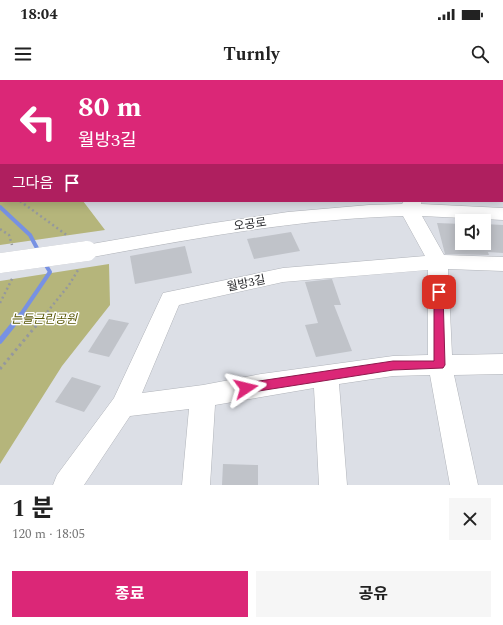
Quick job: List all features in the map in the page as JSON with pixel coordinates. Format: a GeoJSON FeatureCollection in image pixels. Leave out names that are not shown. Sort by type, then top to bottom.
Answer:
{"type":"FeatureCollection","features":[{"type":"Feature","properties":{"kind":"street","name":"오공로"},"geometry":{"type":"LineString","coordinates":[[0,263],[83,259],[250,223],[411,206],[503,214]]}},
{"type":"Feature","properties":{"kind":"street"},"geometry":{"type":"LineString","coordinates":[[411,206],[438,262],[440,365],[464,485]]}},
{"type":"Feature","properties":{"kind":"street","name":"월방3길"},"geometry":{"type":"LineString","coordinates":[[67,485],[123,406],[171,299],[283,275],[438,262],[503,264]]}},
{"type":"Feature","properties":{"kind":"street"},"geometry":{"type":"LineString","coordinates":[[123,406],[203,396],[393,366],[503,364]]}},
{"type":"Feature","properties":{"kind":"street"},"geometry":{"type":"LineString","coordinates":[[326,376],[333,485]]}},
{"type":"Feature","properties":{"kind":"street"},"geometry":{"type":"LineString","coordinates":[[196,485],[203,396]]}},
{"type":"Feature","properties":{"kind":"path"},"geometry":{"type":"LineString","coordinates":[[21,202],[70,238]]}},
{"type":"Feature","properties":{"kind":"path"},"geometry":{"type":"LineString","coordinates":[[0,369],[69,285],[83,259]]}},
{"type":"Feature","properties":{"kind":"green space"},"geometry":{"type":"Polygon","coordinates":[[[0,202],[84,202],[105,230],[0,245],[0,202]]]}},
{"type":"Feature","properties":{"kind":"green space","name":"는들근린공원"},"geometry":{"type":"Polygon","coordinates":[[[109,264],[110,305],[62,366],[0,464],[0,281],[109,264]]]}},
{"type":"Feature","properties":{"kind":"building"},"geometry":{"type":"Polygon","coordinates":[[[437,223],[455,224],[455,250],[491,250],[491,224],[503,225],[503,253],[488,252],[489,255],[445,254],[437,223]]]}},
{"type":"Feature","properties":{"kind":"building"},"geometry":{"type":"Polygon","coordinates":[[[291,232],[300,251],[254,259],[247,239],[291,232]]]}},
{"type":"Feature","properties":{"kind":"building"},"geometry":{"type":"Polygon","coordinates":[[[185,246],[192,273],[135,284],[130,256],[185,246]]]}},
{"type":"Feature","properties":{"kind":"building"},"geometry":{"type":"Polygon","coordinates":[[[332,279],[341,305],[334,305],[352,351],[316,357],[305,325],[318,323],[305,282],[332,279]]]}},
{"type":"Feature","properties":{"kind":"building"},"geometry":{"type":"Polygon","coordinates":[[[109,319],[129,323],[109,357],[88,352],[109,319]]]}},
{"type":"Feature","properties":{"kind":"building"},"geometry":{"type":"Polygon","coordinates":[[[72,377],[101,386],[84,412],[55,402],[72,377]]]}},
{"type":"Feature","properties":{"kind":"building"},"geometry":{"type":"Polygon","coordinates":[[[223,464],[258,465],[258,485],[222,485],[223,464]]]}},
{"type":"Feature","properties":{"kind":"waterway"},"geometry":{"type":"LineString","coordinates":[[0,207],[30,235],[39,252]]}},
{"type":"Feature","properties":{"kind":"waterway"},"geometry":{"type":"LineString","coordinates":[[20,316],[50,272],[44,262]]}},
{"type":"Feature","properties":{"kind":"waterway"},"geometry":{"type":"LineString","coordinates":[[0,341],[21,315]]}},
{"type":"Feature","properties":{"kind":"route"},"geometry":{"type":"LineString","coordinates":[[246,388],[393,366],[440,365],[439,292]]}}]}
